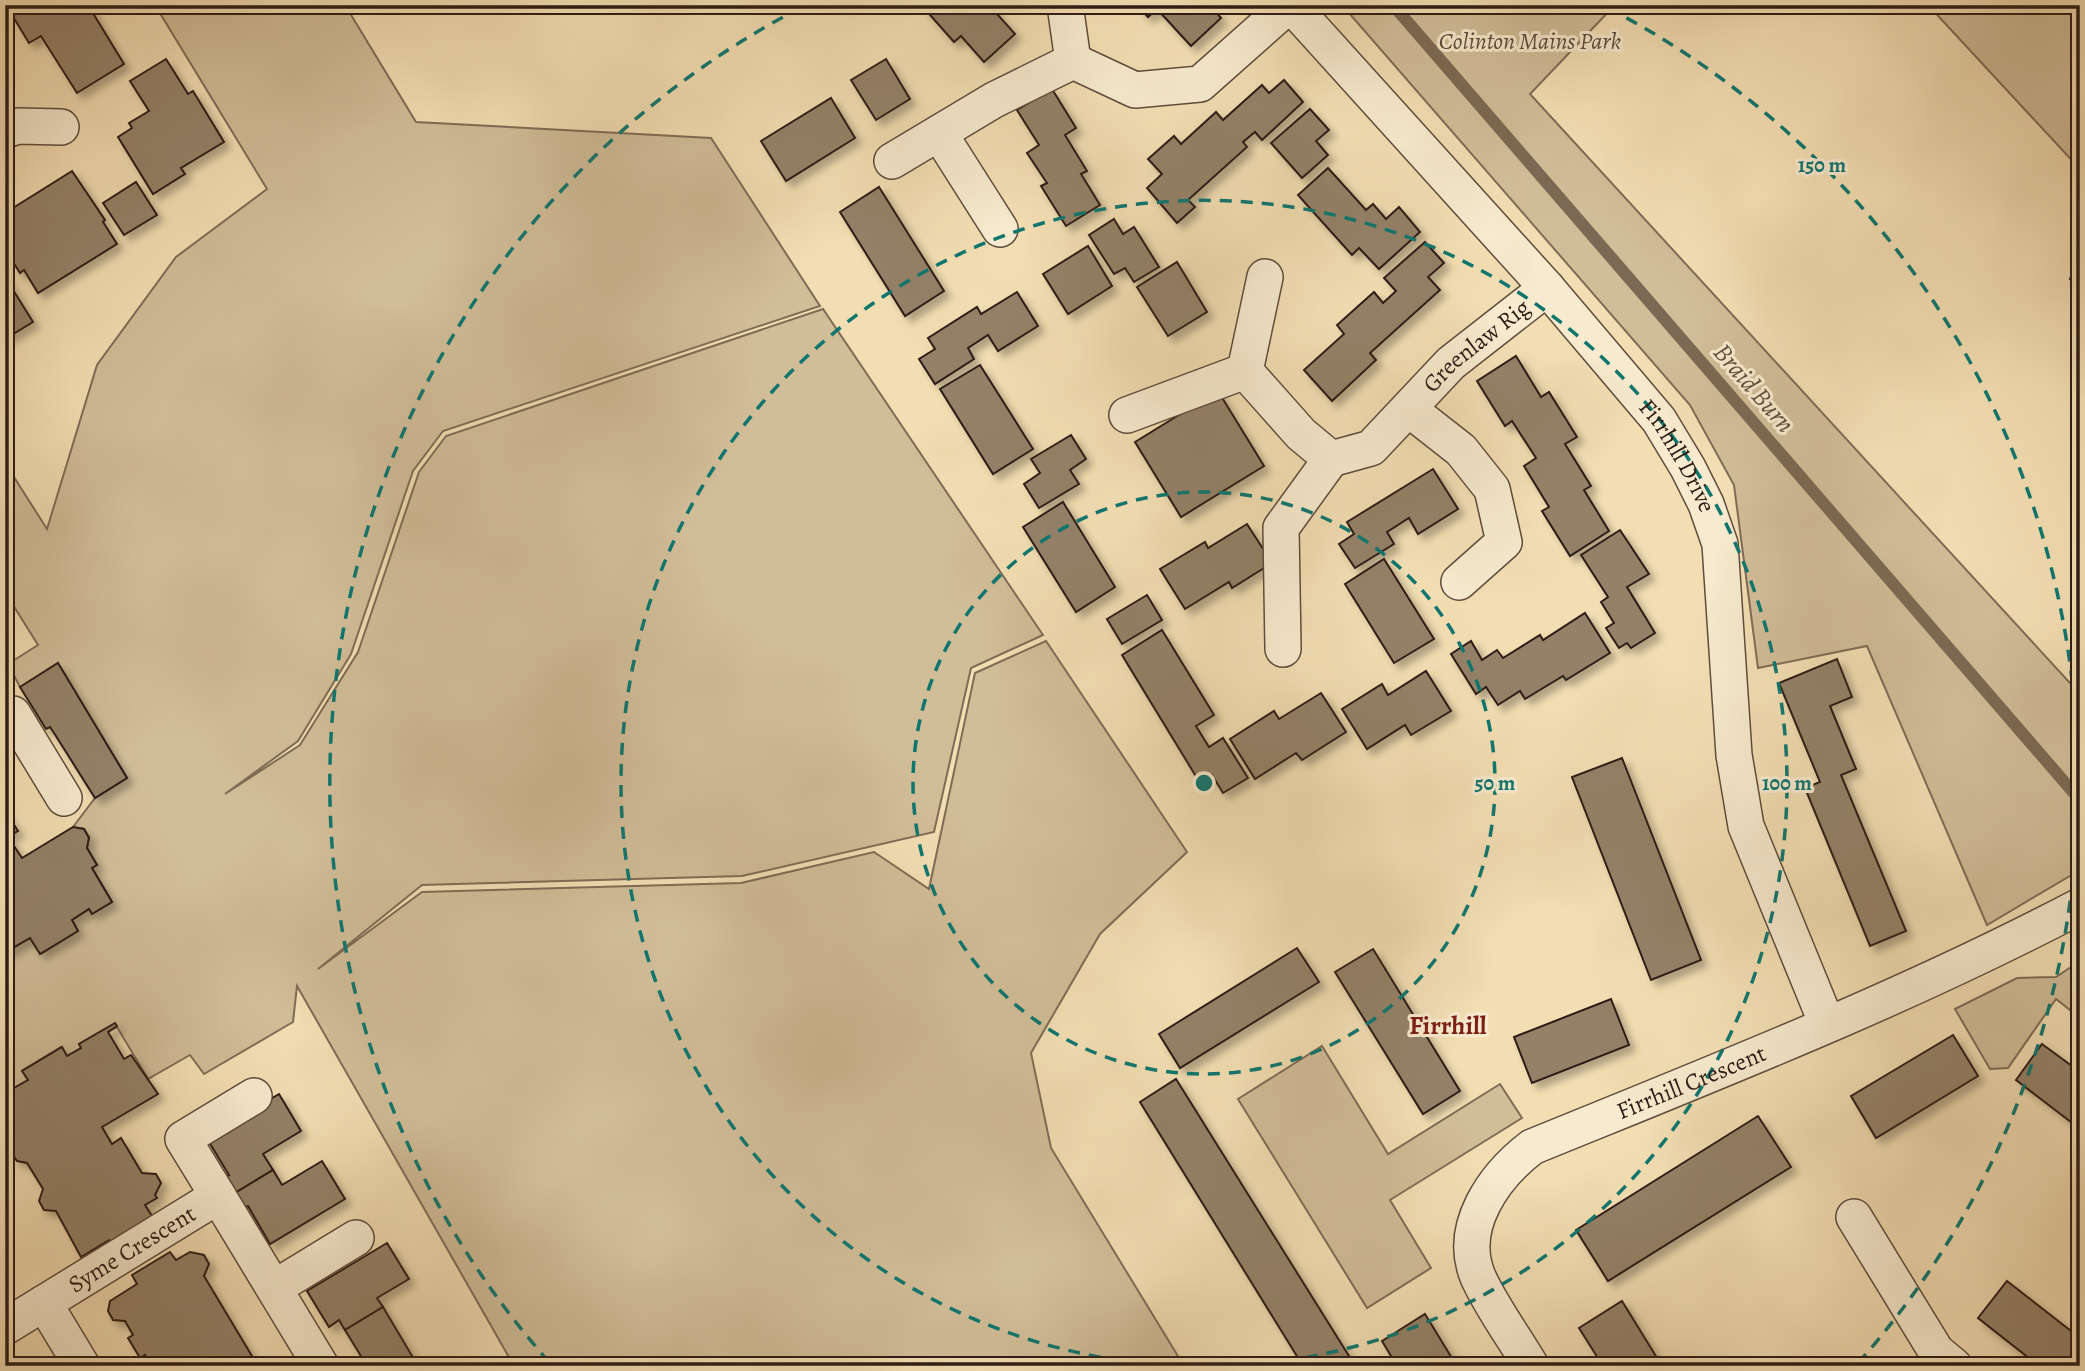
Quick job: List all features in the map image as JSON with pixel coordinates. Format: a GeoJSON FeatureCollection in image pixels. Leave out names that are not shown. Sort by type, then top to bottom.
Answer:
{"type":"FeatureCollection","features":[{"type":"Feature","properties":{"kind":"street"},"geometry":{"type":"LineString","coordinates":[[1065,5],[1073,61]]}},
{"type":"Feature","properties":{"kind":"street"},"geometry":{"type":"LineString","coordinates":[[1073,61],[1135,90],[1200,84],[1290,5]]}},
{"type":"Feature","properties":{"kind":"street","name":"Firrhill Drive"},"geometry":{"type":"LineString","coordinates":[[1290,5],[1547,288],[1659,420],[1706,504],[1720,544],[1734,755],[1746,825],[1827,1024]]}},
{"type":"Feature","properties":{"kind":"street"},"geometry":{"type":"LineString","coordinates":[[892,161],[993,100],[1073,61]]}},
{"type":"Feature","properties":{"kind":"street"},"geometry":{"type":"LineString","coordinates":[[5,130],[18,126],[61,127]]}},
{"type":"Feature","properties":{"kind":"street"},"geometry":{"type":"LineString","coordinates":[[939,133],[1000,229]]}},
{"type":"Feature","properties":{"kind":"street"},"geometry":{"type":"LineString","coordinates":[[1245,370],[1265,278]]}},
{"type":"Feature","properties":{"kind":"street","name":"Greenlaw Rig"},"geometry":{"type":"LineString","coordinates":[[1331,458],[1371,447],[1410,410],[1451,363],[1547,288]]}},
{"type":"Feature","properties":{"kind":"street"},"geometry":{"type":"LineString","coordinates":[[1127,415],[1245,370]]}},
{"type":"Feature","properties":{"kind":"street"},"geometry":{"type":"LineString","coordinates":[[1245,370],[1301,434],[1331,458],[1281,528],[1283,649]]}},
{"type":"Feature","properties":{"kind":"street","name":"Greenlaw Rig"},"geometry":{"type":"LineString","coordinates":[[1410,410],[1461,450],[1492,489],[1504,542],[1459,582]]}},
{"type":"Feature","properties":{"kind":"street"},"geometry":{"type":"LineString","coordinates":[[8,712],[64,798]]}},
{"type":"Feature","properties":{"kind":"street","name":"Firrhill Crescent"},"geometry":{"type":"LineString","coordinates":[[1531,1366],[1478,1276],[1472,1247],[1483,1203],[1510,1164],[1532,1147],[1827,1024],[2029,933],[2080,906]]}},
{"type":"Feature","properties":{"kind":"street","name":"Syme Crescent"},"geometry":{"type":"LineString","coordinates":[[254,1096],[183,1139],[321,1366]]}},
{"type":"Feature","properties":{"kind":"street","name":"Syme Crescent"},"geometry":{"type":"LineString","coordinates":[[5,1327],[218,1196]]}},
{"type":"Feature","properties":{"kind":"street"},"geometry":{"type":"LineString","coordinates":[[1854,1217],[1936,1351],[1954,1366]]}},
{"type":"Feature","properties":{"kind":"street"},"geometry":{"type":"LineString","coordinates":[[274,1288],[356,1238]]}},
{"type":"Feature","properties":{"kind":"street"},"geometry":{"type":"LineString","coordinates":[[44,1303],[82,1366]]}},
{"type":"Feature","properties":{"kind":"green space"},"geometry":{"type":"Polygon","coordinates":[[[155,5],[345,5],[416,122],[711,138],[820,306],[443,431],[413,471],[351,654],[298,741],[225,794],[300,745],[358,652],[419,472],[446,436],[823,309],[1043,635],[971,668],[934,832],[742,876],[422,885],[318,969],[422,892],[741,883],[874,852],[929,889],[975,673],[1046,641],[1187,852],[1100,934],[1031,1053],[1051,1148],[1184,1366],[514,1366],[297,986],[293,1022],[204,1074],[190,1055],[148,1079],[117,1027],[67,1056],[61,1047],[23,1070],[28,1080],[5,1093],[6,952],[30,938],[41,954],[78,931],[72,920],[89,909],[92,914],[112,902],[92,868],[97,865],[87,848],[89,837],[84,829],[73,827],[95,798],[127,778],[58,663],[20,687],[8,664],[38,645],[13,605],[5,610],[5,463],[47,529],[97,365],[176,257],[267,189],[155,5]]]}},
{"type":"Feature","properties":{"kind":"green space","name":"Colinton Mains Park"},"geometry":{"type":"Polygon","coordinates":[[[1342,5],[1615,5],[1530,94],[2080,694],[2080,870],[1987,925],[1867,646],[1758,668],[1734,485],[1690,405],[1342,5]]]}},
{"type":"Feature","properties":{"kind":"green space"},"geometry":{"type":"Polygon","coordinates":[[[1928,5],[2080,5],[2078,167],[1928,5]]]}},
{"type":"Feature","properties":{"kind":"green space"},"geometry":{"type":"Polygon","coordinates":[[[2080,961],[2080,1018],[2056,999],[2008,1068],[1990,1069],[1955,1009],[2017,978],[2056,977],[2080,961]]]}},
{"type":"Feature","properties":{"kind":"green space"},"geometry":{"type":"Polygon","coordinates":[[[1322,1046],[1388,1154],[1500,1084],[1522,1118],[1390,1200],[1431,1268],[1367,1308],[1238,1099],[1322,1046]]]}},
{"type":"Feature","properties":{"kind":"building"},"geometry":{"type":"Polygon","coordinates":[[[28,5],[88,5],[124,64],[77,93],[41,36],[29,43],[12,15],[28,5]]]}},
{"type":"Feature","properties":{"kind":"building"},"geometry":{"type":"Polygon","coordinates":[[[989,5],[1015,34],[984,62],[961,36],[954,42],[923,7],[989,5]]]}},
{"type":"Feature","properties":{"kind":"building"},"geometry":{"type":"Polygon","coordinates":[[[1137,5],[1210,5],[1221,18],[1191,46],[1157,9],[1148,17],[1137,5]]]}},
{"type":"Feature","properties":{"kind":"building"},"geometry":{"type":"Polygon","coordinates":[[[166,59],[188,94],[193,91],[224,142],[181,168],[185,174],[153,194],[118,137],[132,128],[129,123],[149,111],[130,81],[166,59]]]}},
{"type":"Feature","properties":{"kind":"building"},"geometry":{"type":"Polygon","coordinates":[[[886,59],[910,99],[876,120],[851,80],[886,59]]]}},
{"type":"Feature","properties":{"kind":"building"},"geometry":{"type":"Polygon","coordinates":[[[1284,80],[1303,102],[1262,140],[1255,132],[1243,142],[1247,147],[1188,200],[1195,207],[1177,223],[1147,188],[1162,174],[1148,159],[1174,136],[1181,144],[1216,112],[1223,120],[1262,85],[1269,93],[1284,80]]]}},
{"type":"Feature","properties":{"kind":"building"},"geometry":{"type":"Polygon","coordinates":[[[1052,89],[1076,128],[1065,135],[1087,171],[1081,174],[1100,205],[1066,226],[1041,186],[1047,183],[1027,153],[1039,145],[1017,110],[1052,89]]]}},
{"type":"Feature","properties":{"kind":"building"},"geometry":{"type":"Polygon","coordinates":[[[831,98],[855,138],[786,181],[761,141],[831,98]]]}},
{"type":"Feature","properties":{"kind":"building"},"geometry":{"type":"Polygon","coordinates":[[[1310,109],[1329,130],[1316,141],[1328,155],[1302,178],[1271,143],[1310,109]]]}},
{"type":"Feature","properties":{"kind":"building"},"geometry":{"type":"Polygon","coordinates":[[[1328,168],[1366,210],[1373,204],[1386,219],[1399,207],[1420,232],[1379,269],[1359,248],[1352,255],[1298,195],[1328,168]]]}},
{"type":"Feature","properties":{"kind":"building"},"geometry":{"type":"Polygon","coordinates":[[[72,171],[105,220],[103,222],[117,244],[38,293],[24,270],[20,273],[5,249],[5,213],[72,171]]]}},
{"type":"Feature","properties":{"kind":"building"},"geometry":{"type":"Polygon","coordinates":[[[136,182],[157,215],[124,235],[103,203],[136,182]]]}},
{"type":"Feature","properties":{"kind":"building"},"geometry":{"type":"Polygon","coordinates":[[[879,187],[944,291],[905,316],[840,212],[879,187]]]}},
{"type":"Feature","properties":{"kind":"building"},"geometry":{"type":"Polygon","coordinates":[[[1114,219],[1123,234],[1134,227],[1159,267],[1134,282],[1125,268],[1114,274],[1089,235],[1114,219]]]}},
{"type":"Feature","properties":{"kind":"building"},"geometry":{"type":"Polygon","coordinates":[[[1425,242],[1444,263],[1428,277],[1440,290],[1370,353],[1376,360],[1332,401],[1304,370],[1344,334],[1337,325],[1374,292],[1383,303],[1396,291],[1384,278],[1425,242]]]}},
{"type":"Feature","properties":{"kind":"building"},"geometry":{"type":"Polygon","coordinates":[[[1088,246],[1112,286],[1068,314],[1043,274],[1088,246]]]}},
{"type":"Feature","properties":{"kind":"building"},"geometry":{"type":"Polygon","coordinates":[[[2080,254],[2080,283],[2070,279],[2080,254]]]}},
{"type":"Feature","properties":{"kind":"building"},"geometry":{"type":"Polygon","coordinates":[[[1177,262],[1207,312],[1168,336],[1137,287],[1177,262]]]}},
{"type":"Feature","properties":{"kind":"building"},"geometry":{"type":"Polygon","coordinates":[[[5,277],[33,322],[5,339],[5,277]]]}},
{"type":"Feature","properties":{"kind":"building"},"geometry":{"type":"Polygon","coordinates":[[[1017,292],[1038,326],[998,351],[988,335],[968,348],[974,359],[935,384],[919,359],[935,349],[928,338],[977,307],[981,314],[1017,292]]]}},
{"type":"Feature","properties":{"kind":"building"},"geometry":{"type":"Polygon","coordinates":[[[1516,356],[1541,397],[1549,392],[1577,437],[1565,444],[1591,486],[1584,490],[1609,531],[1570,556],[1542,511],[1549,507],[1524,466],[1536,458],[1512,421],[1505,426],[1477,381],[1516,356]]]}},
{"type":"Feature","properties":{"kind":"building"},"geometry":{"type":"Polygon","coordinates":[[[980,365],[1033,449],[993,474],[940,389],[980,365]]]}},
{"type":"Feature","properties":{"kind":"building"},"geometry":{"type":"Polygon","coordinates":[[[1218,391],[1264,466],[1181,517],[1135,442],[1218,391]]]}},
{"type":"Feature","properties":{"kind":"building"},"geometry":{"type":"Polygon","coordinates":[[[1071,435],[1086,459],[1070,470],[1079,484],[1039,508],[1024,484],[1040,473],[1031,459],[1071,435]]]}},
{"type":"Feature","properties":{"kind":"building"},"geometry":{"type":"Polygon","coordinates":[[[1433,469],[1458,509],[1418,534],[1409,518],[1387,532],[1394,544],[1355,568],[1339,544],[1354,534],[1347,522],[1433,469]]]}},
{"type":"Feature","properties":{"kind":"building"},"geometry":{"type":"Polygon","coordinates":[[[1063,502],[1115,587],[1076,612],[1023,527],[1063,502]]]}},
{"type":"Feature","properties":{"kind":"building"},"geometry":{"type":"Polygon","coordinates":[[[1247,524],[1272,563],[1232,588],[1229,582],[1185,609],[1160,569],[1205,542],[1208,548],[1247,524]]]}},
{"type":"Feature","properties":{"kind":"building"},"geometry":{"type":"Polygon","coordinates":[[[1620,530],[1649,574],[1627,587],[1655,633],[1631,648],[1627,643],[1619,648],[1606,628],[1614,623],[1601,602],[1608,597],[1581,555],[1620,530]]]}},
{"type":"Feature","properties":{"kind":"building"},"geometry":{"type":"Polygon","coordinates":[[[1384,559],[1434,639],[1394,663],[1345,584],[1384,559]]]}},
{"type":"Feature","properties":{"kind":"building"},"geometry":{"type":"Polygon","coordinates":[[[1147,595],[1162,620],[1122,644],[1107,619],[1147,595]]]}},
{"type":"Feature","properties":{"kind":"building"},"geometry":{"type":"Polygon","coordinates":[[[1585,613],[1610,653],[1566,680],[1563,676],[1525,699],[1520,691],[1498,705],[1486,687],[1476,694],[1451,654],[1471,641],[1482,660],[1497,650],[1503,658],[1540,635],[1543,640],[1585,613]]]}},
{"type":"Feature","properties":{"kind":"building"},"geometry":{"type":"Polygon","coordinates":[[[1162,630],[1214,715],[1196,726],[1209,747],[1223,738],[1248,778],[1223,793],[1212,775],[1200,783],[1122,655],[1162,630]]]}},
{"type":"Feature","properties":{"kind":"building"},"geometry":{"type":"Polygon","coordinates":[[[1837,659],[1852,697],[1830,706],[1856,769],[1841,775],[1906,931],[1870,946],[1805,788],[1820,782],[1779,683],[1837,659]]]}},
{"type":"Feature","properties":{"kind":"building"},"geometry":{"type":"Polygon","coordinates":[[[58,663],[127,778],[95,798],[50,727],[46,729],[20,687],[58,663]]]}},
{"type":"Feature","properties":{"kind":"building"},"geometry":{"type":"Polygon","coordinates":[[[1426,671],[1451,711],[1411,735],[1405,725],[1367,749],[1342,709],[1382,684],[1388,695],[1426,671]]]}},
{"type":"Feature","properties":{"kind":"building"},"geometry":{"type":"Polygon","coordinates":[[[1321,693],[1346,732],[1302,760],[1296,753],[1255,779],[1230,739],[1274,711],[1279,719],[1321,693]]]}},
{"type":"Feature","properties":{"kind":"building"},"geometry":{"type":"Polygon","coordinates":[[[1622,758],[1701,960],[1651,980],[1572,777],[1622,758]]]}},
{"type":"Feature","properties":{"kind":"building"},"geometry":{"type":"Polygon","coordinates":[[[5,811],[18,831],[8,837],[22,858],[73,827],[84,829],[89,838],[87,848],[97,865],[92,868],[112,902],[92,914],[89,909],[72,920],[78,931],[40,954],[30,938],[6,952],[5,956],[5,811]]]}},
{"type":"Feature","properties":{"kind":"building"},"geometry":{"type":"Polygon","coordinates":[[[1297,948],[1319,982],[1180,1068],[1159,1034],[1297,948]]]}},
{"type":"Feature","properties":{"kind":"building"},"geometry":{"type":"Polygon","coordinates":[[[1373,949],[1460,1091],[1423,1114],[1335,972],[1373,949]]]}},
{"type":"Feature","properties":{"kind":"building"},"geometry":{"type":"Polygon","coordinates":[[[1611,999],[1629,1045],[1532,1083],[1514,1037],[1611,999]]]}},
{"type":"Feature","properties":{"kind":"building"},"geometry":{"type":"Polygon","coordinates":[[[115,1023],[117,1026],[108,1032],[124,1059],[131,1055],[158,1094],[102,1127],[112,1144],[121,1138],[142,1173],[156,1174],[161,1183],[155,1195],[157,1198],[145,1205],[154,1219],[112,1244],[109,1240],[81,1257],[56,1211],[44,1210],[39,1201],[43,1189],[27,1163],[17,1161],[11,1152],[14,1142],[5,1126],[5,1093],[28,1080],[22,1071],[62,1047],[67,1056],[81,1048],[79,1044],[115,1023]]]}},
{"type":"Feature","properties":{"kind":"building"},"geometry":{"type":"Polygon","coordinates":[[[1953,1035],[1978,1076],[1876,1138],[1851,1096],[1953,1035]]]}},
{"type":"Feature","properties":{"kind":"building"},"geometry":{"type":"Polygon","coordinates":[[[2042,1044],[2080,1072],[2080,1129],[2016,1080],[2042,1044]]]}},
{"type":"Feature","properties":{"kind":"building"},"geometry":{"type":"Polygon","coordinates":[[[1176,1079],[1349,1356],[1333,1366],[1303,1366],[1140,1102],[1176,1079]]]}},
{"type":"Feature","properties":{"kind":"building"},"geometry":{"type":"Polygon","coordinates":[[[279,1094],[301,1131],[263,1154],[273,1170],[235,1193],[225,1177],[229,1175],[206,1137],[279,1094]]]}},
{"type":"Feature","properties":{"kind":"building"},"geometry":{"type":"Polygon","coordinates":[[[1758,1116],[1791,1167],[1608,1281],[1576,1230],[1758,1116]]]}},
{"type":"Feature","properties":{"kind":"building"},"geometry":{"type":"Polygon","coordinates":[[[322,1161],[345,1199],[270,1244],[248,1206],[244,1208],[235,1193],[273,1170],[282,1185],[322,1161]]]}},
{"type":"Feature","properties":{"kind":"building"},"geometry":{"type":"Polygon","coordinates":[[[387,1243],[409,1279],[377,1298],[383,1307],[345,1330],[339,1320],[329,1327],[307,1291],[387,1243]]]}},
{"type":"Feature","properties":{"kind":"building"},"geometry":{"type":"Polygon","coordinates":[[[170,1252],[176,1260],[190,1252],[204,1255],[209,1264],[204,1276],[258,1366],[151,1366],[145,1355],[140,1358],[128,1338],[133,1335],[125,1321],[113,1320],[108,1311],[110,1301],[137,1284],[132,1275],[170,1252]]]}},
{"type":"Feature","properties":{"kind":"building"},"geometry":{"type":"Polygon","coordinates":[[[2007,1281],[2080,1338],[2080,1366],[2039,1366],[1978,1318],[2007,1281]]]}},
{"type":"Feature","properties":{"kind":"building"},"geometry":{"type":"Polygon","coordinates":[[[1622,1301],[1662,1366],[1603,1366],[1579,1328],[1622,1301]]]}},
{"type":"Feature","properties":{"kind":"building"},"geometry":{"type":"Polygon","coordinates":[[[383,1307],[418,1366],[367,1366],[345,1330],[383,1307]]]}},
{"type":"Feature","properties":{"kind":"building"},"geometry":{"type":"Polygon","coordinates":[[[1425,1314],[1457,1366],[1397,1366],[1382,1341],[1425,1314]]]}},
{"type":"Feature","properties":{"kind":"waterway","name":"Braid Burn"},"geometry":{"type":"LineString","coordinates":[[1393,5],[2080,800]]}},
{"type":"Feature","properties":{"kind":"district","name":"Firrhill"},"geometry":{"type":"Point","coordinates":[1448,1025]}}]}
